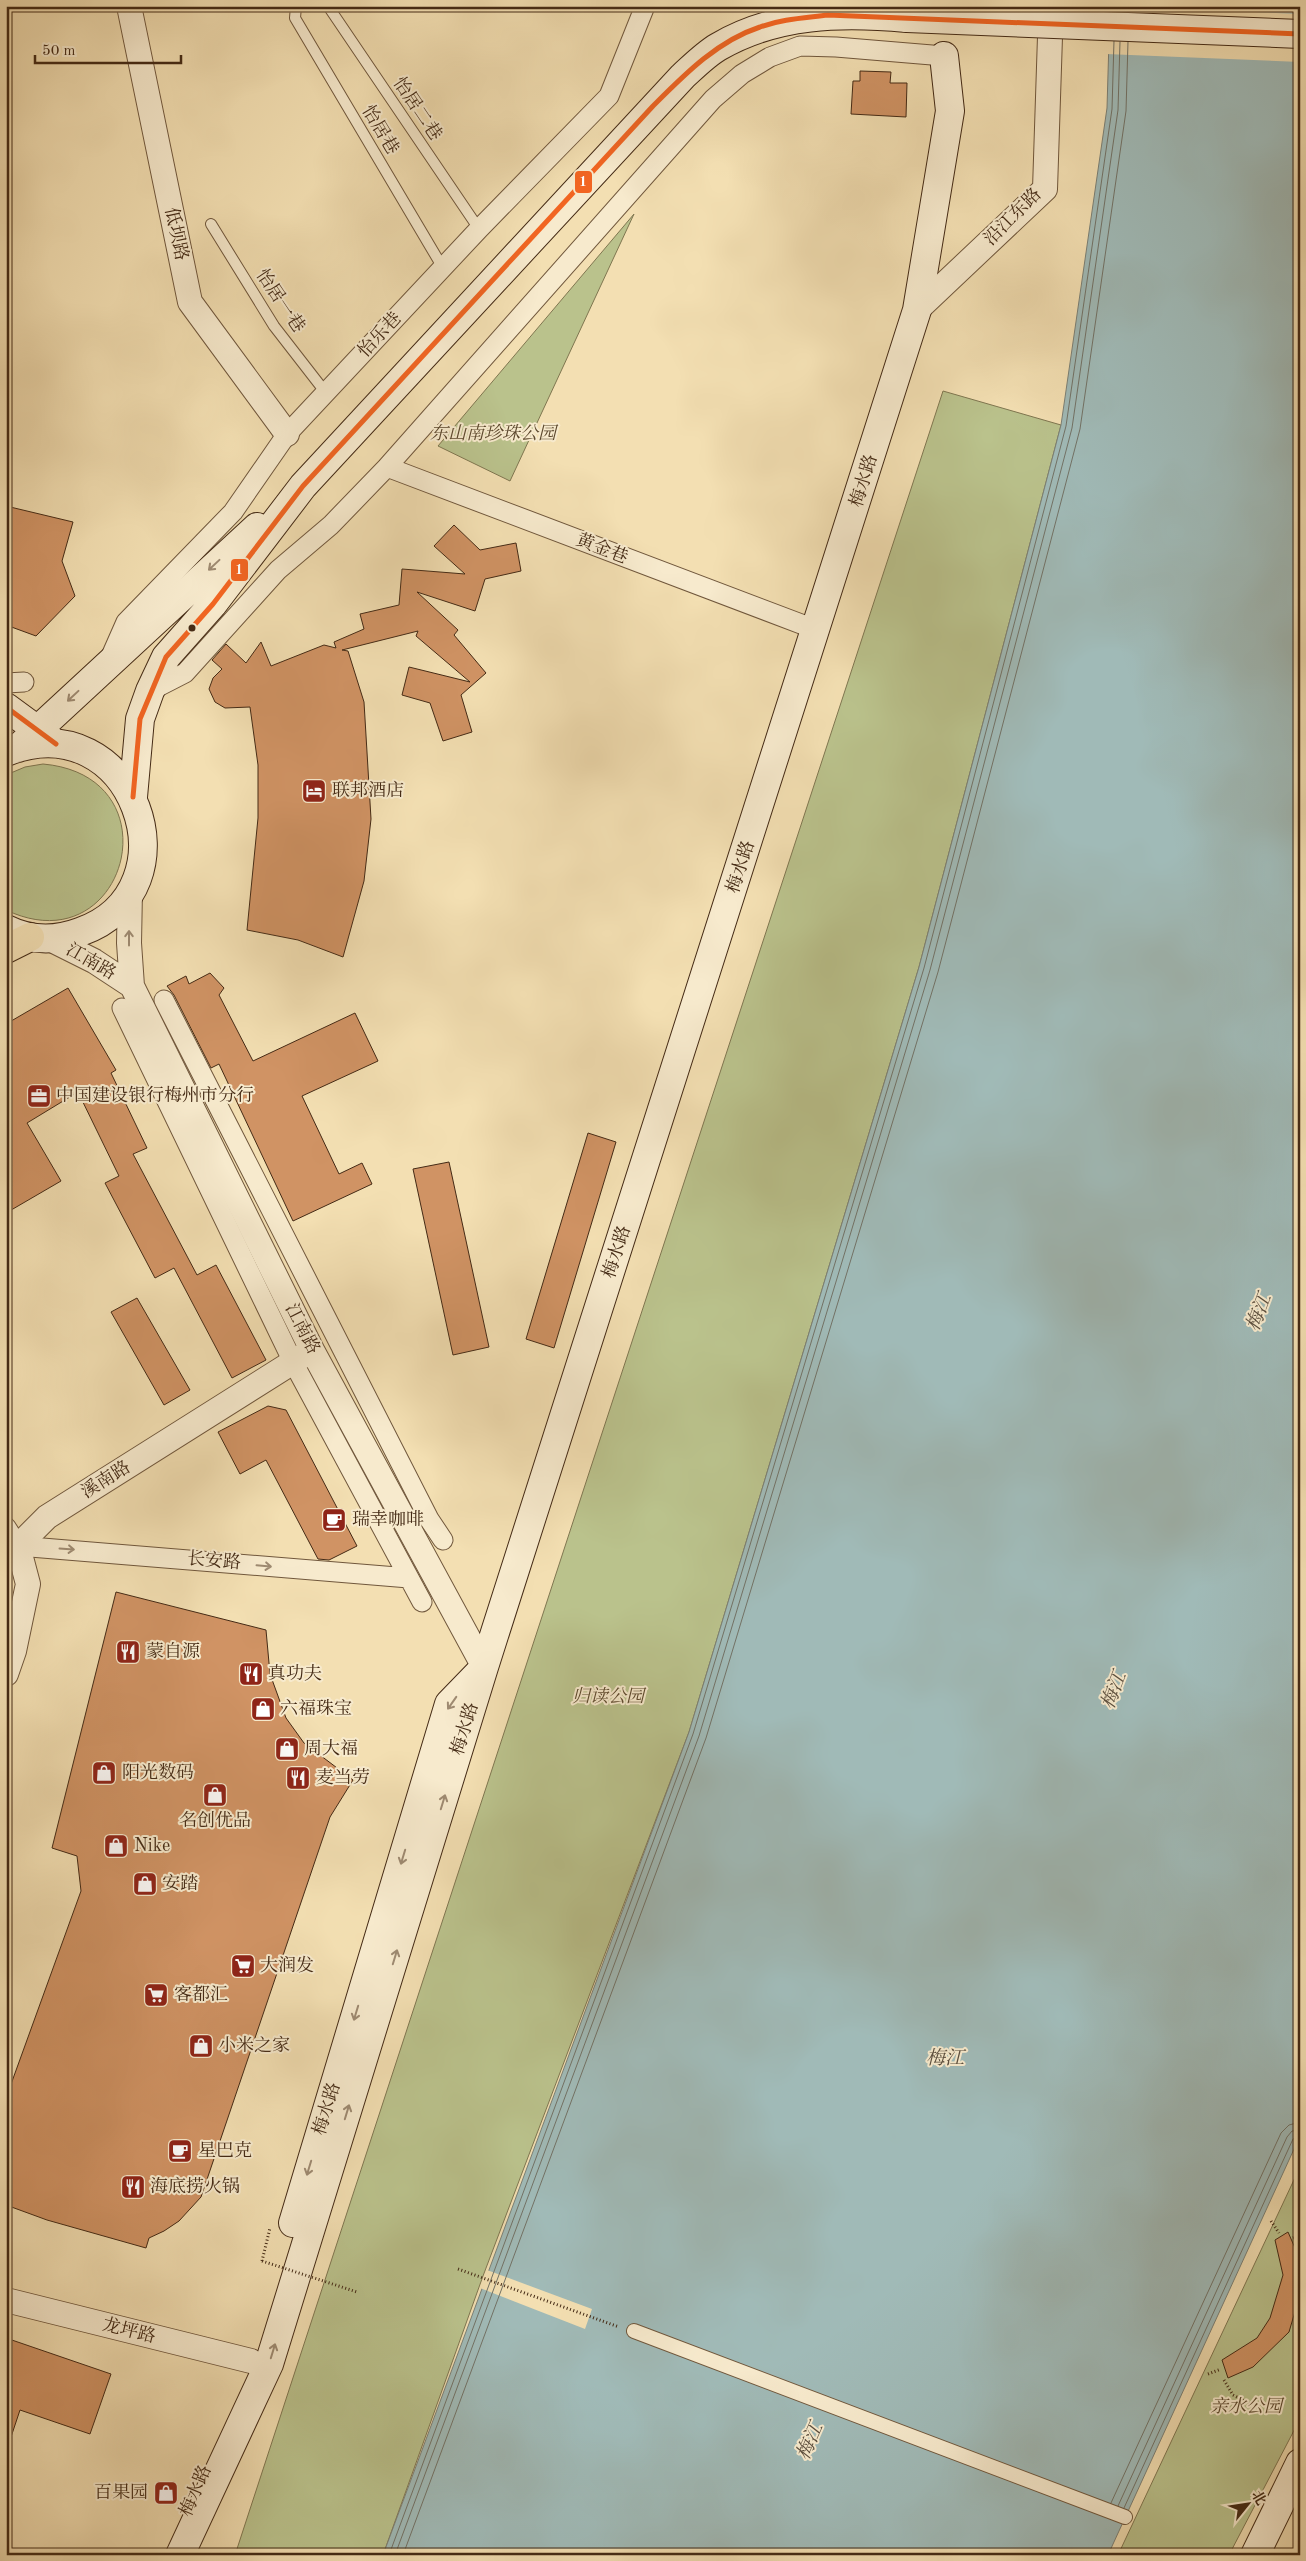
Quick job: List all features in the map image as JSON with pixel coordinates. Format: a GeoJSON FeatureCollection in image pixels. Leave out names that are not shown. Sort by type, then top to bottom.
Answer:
{"type":"FeatureCollection","features":[{"type":"Feature","properties":{"kind":"main road"},"geometry":{"type":"LineString","coordinates":[[29,743],[108,662],[303,486],[653,106],[683,76],[716,48],[754,29],[784,21],[828,15],[1300,34]]}},
{"type":"Feature","properties":{"kind":"main road","name":"梅水路"},"geometry":{"type":"LineString","coordinates":[[180,2555],[269,2364],[484,1667],[817,630],[917,310],[950,111],[944,56]]}},
{"type":"Feature","properties":{"kind":"main road"},"geometry":{"type":"LineString","coordinates":[[133,797],[140,719],[150,691],[166,657],[213,604],[303,486]]}},
{"type":"Feature","properties":{"kind":"main road"},"geometry":{"type":"LineString","coordinates":[[6,707],[29,743]]}},
{"type":"Feature","properties":{"kind":"main road"},"geometry":{"type":"LineString","coordinates":[[23,938],[69,936],[96,925],[119,906],[130,891],[138,873],[143,854],[143,834],[140,815],[133,797],[122,780],[109,766],[92,755],[75,748],[29,743]]}},
{"type":"Feature","properties":{"kind":"main road","name":"梅水路"},"geometry":{"type":"LineString","coordinates":[[168,2555],[251,2361],[448,1704],[484,1667]]}},
{"type":"Feature","properties":{"kind":"main road"},"geometry":{"type":"LineString","coordinates":[[1255,2555],[1300,2463]]}},
{"type":"Feature","properties":{"kind":"street","name":"低坝路"},"geometry":{"type":"LineString","coordinates":[[129,6],[190,302],[287,434]]}},
{"type":"Feature","properties":{"kind":"street","name":"怡乐巷"},"geometry":{"type":"LineString","coordinates":[[108,662],[126,622],[233,512],[287,434],[479,229],[608,96],[645,6]]}},
{"type":"Feature","properties":{"kind":"street","name":"沿江东路"},"geometry":{"type":"LineString","coordinates":[[917,310],[1045,189],[1051,6]]}},
{"type":"Feature","properties":{"kind":"street"},"geometry":{"type":"LineString","coordinates":[[150,691],[185,673],[278,570],[332,525],[387,467],[713,98],[742,74],[770,57],[800,46],[944,56]]}},
{"type":"Feature","properties":{"kind":"street","name":"黄金巷"},"geometry":{"type":"LineString","coordinates":[[387,467],[817,630]]}},
{"type":"Feature","properties":{"kind":"street","name":"江南路"},"geometry":{"type":"LineString","coordinates":[[130,891],[129,943],[132,986],[303,1356],[484,1667]]}},
{"type":"Feature","properties":{"kind":"street","name":"江南路"},"geometry":{"type":"LineString","coordinates":[[23,938],[94,961],[132,986]]}},
{"type":"Feature","properties":{"kind":"street"},"geometry":{"type":"LineString","coordinates":[[164,1000],[429,1519],[443,1540]]}},
{"type":"Feature","properties":{"kind":"street"},"geometry":{"type":"LineString","coordinates":[[122,1008],[303,1356],[422,1602]]}},
{"type":"Feature","properties":{"kind":"street","name":"溪南路"},"geometry":{"type":"LineString","coordinates":[[12,1536],[47,1517],[303,1356]]}},
{"type":"Feature","properties":{"kind":"street"},"geometry":{"type":"LineString","coordinates":[[6,1674],[14,1651],[28,1584],[12,1536]]}},
{"type":"Feature","properties":{"kind":"street","name":"长安路"},"geometry":{"type":"LineString","coordinates":[[12,1536],[409,1578]]}},
{"type":"Feature","properties":{"kind":"street","name":"龙坪路"},"geometry":{"type":"LineString","coordinates":[[6,2300],[251,2361]]}},
{"type":"Feature","properties":{"kind":"street"},"geometry":{"type":"LineString","coordinates":[[634,2331],[1125,2517]]}},
{"type":"Feature","properties":{"kind":"lane","name":"怡居巷"},"geometry":{"type":"LineString","coordinates":[[296,6],[295,18],[443,268]]}},
{"type":"Feature","properties":{"kind":"lane","name":"怡居二巷"},"geometry":{"type":"LineString","coordinates":[[328,6],[479,229]]}},
{"type":"Feature","properties":{"kind":"lane","name":"怡居一巷"},"geometry":{"type":"LineString","coordinates":[[211,224],[274,326],[326,393]]}},
{"type":"Feature","properties":{"kind":"path"},"geometry":{"type":"LineString","coordinates":[[1271,2221],[1279,2233]]}},
{"type":"Feature","properties":{"kind":"path"},"geometry":{"type":"LineString","coordinates":[[272,2224],[262,2261],[357,2292]]}},
{"type":"Feature","properties":{"kind":"path"},"geometry":{"type":"LineString","coordinates":[[1293,2238],[1300,2235]]}},
{"type":"Feature","properties":{"kind":"path"},"geometry":{"type":"LineString","coordinates":[[458,2269],[634,2331]]}},
{"type":"Feature","properties":{"kind":"path"},"geometry":{"type":"LineString","coordinates":[[1208,2374],[1221,2369]]}},
{"type":"Feature","properties":{"kind":"path"},"geometry":{"type":"LineString","coordinates":[[1224,2380],[1234,2395],[1258,2408]]}},
{"type":"Feature","properties":{"kind":"green space","name":"东山南珍珠公园"},"geometry":{"type":"Polygon","coordinates":[[[634,214],[510,481],[438,446],[634,214]]]}},
{"type":"Feature","properties":{"kind":"green space","name":"归读公园"},"geometry":{"type":"Polygon","coordinates":[[[943,391],[1061,425],[919,967],[689,1732],[483,2276],[383,2555],[235,2555],[943,391]]]}},
{"type":"Feature","properties":{"kind":"green space"},"geometry":{"type":"Polygon","coordinates":[[[43,764],[85,776],[111,800],[122,830],[120,863],[106,892],[81,913],[48,921],[6,910],[6,775],[25,767],[43,764]]]}},
{"type":"Feature","properties":{"kind":"green space","name":"亲水公园"},"geometry":{"type":"Polygon","coordinates":[[[1300,2167],[1300,2419],[1229,2555],[1118,2555],[1300,2167]]]}},
{"type":"Feature","properties":{"kind":"water","name":"梅江"},"geometry":{"type":"Polygon","coordinates":[[[1110,6],[1300,6],[1300,2136],[1108,2555],[383,2555],[689,1732],[919,967],[1061,425],[1107,108],[1110,6]]]}},
{"type":"Feature","properties":{"kind":"pier"},"geometry":{"type":"Polygon","coordinates":[[[1108,6],[1300,14],[1300,62],[1106,54],[1108,6]]]}},
{"type":"Feature","properties":{"kind":"pier"},"geometry":{"type":"Polygon","coordinates":[[[487,2270],[592,2309],[585,2329],[480,2288],[487,2270]]]}},
{"type":"Feature","properties":{"kind":"building"},"geometry":{"type":"Polygon","coordinates":[[[860,71],[891,72],[890,83],[907,83],[906,117],[851,114],[853,81],[860,81],[860,71]]]}},
{"type":"Feature","properties":{"kind":"building"},"geometry":{"type":"Polygon","coordinates":[[[6,506],[73,522],[62,561],[75,596],[36,636],[6,625],[6,506]]]}},
{"type":"Feature","properties":{"kind":"building","name":"联邦酒店"},"geometry":{"type":"Polygon","coordinates":[[[454,525],[480,550],[516,543],[521,571],[485,579],[475,611],[417,592],[458,630],[454,635],[486,673],[461,695],[472,732],[443,741],[430,703],[402,695],[409,667],[470,682],[416,636],[418,631],[342,650],[348,651],[364,702],[371,819],[364,881],[343,957],[298,940],[247,930],[258,818],[258,765],[250,707],[225,708],[215,702],[209,689],[213,678],[222,669],[212,660],[226,644],[246,663],[261,642],[271,666],[324,645],[336,648],[334,642],[364,629],[360,614],[399,605],[402,569],[465,574],[434,546],[454,525]]]}},
{"type":"Feature","properties":{"kind":"building"},"geometry":{"type":"Polygon","coordinates":[[[210,973],[224,988],[219,995],[253,1061],[355,1013],[378,1061],[302,1096],[339,1174],[362,1163],[372,1184],[293,1221],[219,1064],[211,1068],[174,995],[167,986],[186,976],[189,984],[210,973]]]}},
{"type":"Feature","properties":{"kind":"building"},"geometry":{"type":"Polygon","coordinates":[[[68,988],[116,1070],[111,1073],[147,1148],[133,1154],[197,1275],[216,1265],[266,1360],[232,1378],[174,1268],[155,1278],[105,1183],[119,1176],[78,1092],[27,1123],[61,1181],[6,1213],[6,1024],[68,988]]]}},
{"type":"Feature","properties":{"kind":"building"},"geometry":{"type":"Polygon","coordinates":[[[588,1133],[616,1142],[554,1348],[526,1339],[588,1133]]]}},
{"type":"Feature","properties":{"kind":"building"},"geometry":{"type":"Polygon","coordinates":[[[449,1162],[489,1347],[453,1355],[413,1169],[449,1162]]]}},
{"type":"Feature","properties":{"kind":"building"},"geometry":{"type":"Polygon","coordinates":[[[137,1298],[190,1390],[164,1405],[111,1312],[137,1298]]]}},
{"type":"Feature","properties":{"kind":"building"},"geometry":{"type":"Polygon","coordinates":[[[268,1406],[286,1410],[357,1546],[329,1560],[318,1559],[266,1460],[240,1474],[218,1432],[268,1406]]]}},
{"type":"Feature","properties":{"kind":"building","name":"客都汇"},"geometry":{"type":"Polygon","coordinates":[[[116,1592],[266,1630],[270,1674],[286,1718],[304,1743],[353,1780],[330,1817],[201,2197],[179,2221],[149,2238],[146,2248],[47,2220],[6,2205],[6,2098],[81,1891],[77,1856],[52,1848],[116,1592]]]}},
{"type":"Feature","properties":{"kind":"building"},"geometry":{"type":"Polygon","coordinates":[[[1288,2232],[1295,2248],[1299,2298],[1289,2332],[1253,2367],[1228,2378],[1222,2360],[1257,2338],[1270,2318],[1283,2275],[1275,2240],[1288,2232]]]}},
{"type":"Feature","properties":{"kind":"building"},"geometry":{"type":"Polygon","coordinates":[[[6,2338],[111,2374],[90,2434],[20,2410],[9,2443],[6,2442],[6,2338]]]}},
{"type":"Feature","properties":{"kind":"transit line","name":"1"},"geometry":{"type":"LineString","coordinates":[[133,797],[140,719],[166,657],[213,604],[303,486],[653,106],[689,71],[715,50],[744,33],[768,24],[828,15],[1300,34]]}},
{"type":"Feature","properties":{"kind":"transit line","name":"1"},"geometry":{"type":"LineString","coordinates":[[6,707],[56,744]]}},
{"type":"Feature","properties":{"kind":"place","name":"联邦酒店"},"geometry":{"type":"Point","coordinates":[314,791]}},
{"type":"Feature","properties":{"kind":"place","name":"中国建设银行梅州市分行"},"geometry":{"type":"Point","coordinates":[39,1096]}},
{"type":"Feature","properties":{"kind":"place","name":"瑞幸咖啡"},"geometry":{"type":"Point","coordinates":[334,1520]}},
{"type":"Feature","properties":{"kind":"place","name":"蒙自源"},"geometry":{"type":"Point","coordinates":[128,1652]}},
{"type":"Feature","properties":{"kind":"place","name":"真功夫"},"geometry":{"type":"Point","coordinates":[251,1674]}},
{"type":"Feature","properties":{"kind":"place","name":"六福珠宝"},"geometry":{"type":"Point","coordinates":[263,1709]}},
{"type":"Feature","properties":{"kind":"place","name":"周大福"},"geometry":{"type":"Point","coordinates":[287,1749]}},
{"type":"Feature","properties":{"kind":"place","name":"阳光数码"},"geometry":{"type":"Point","coordinates":[104,1773]}},
{"type":"Feature","properties":{"kind":"place","name":"麦当劳"},"geometry":{"type":"Point","coordinates":[298,1778]}},
{"type":"Feature","properties":{"kind":"place","name":"名创优品"},"geometry":{"type":"Point","coordinates":[215,1795]}},
{"type":"Feature","properties":{"kind":"place","name":"Nike"},"geometry":{"type":"Point","coordinates":[116,1846]}},
{"type":"Feature","properties":{"kind":"place","name":"安踏"},"geometry":{"type":"Point","coordinates":[145,1884]}},
{"type":"Feature","properties":{"kind":"place","name":"大润发"},"geometry":{"type":"Point","coordinates":[243,1966]}},
{"type":"Feature","properties":{"kind":"place","name":"客都汇"},"geometry":{"type":"Point","coordinates":[156,1995]}},
{"type":"Feature","properties":{"kind":"place","name":"小米之家"},"geometry":{"type":"Point","coordinates":[201,2046]}},
{"type":"Feature","properties":{"kind":"place","name":"星巴克"},"geometry":{"type":"Point","coordinates":[180,2151]}},
{"type":"Feature","properties":{"kind":"place","name":"海底捞火锅"},"geometry":{"type":"Point","coordinates":[133,2187]}},
{"type":"Feature","properties":{"kind":"place","name":"百果园"},"geometry":{"type":"Point","coordinates":[166,2493]}}]}
